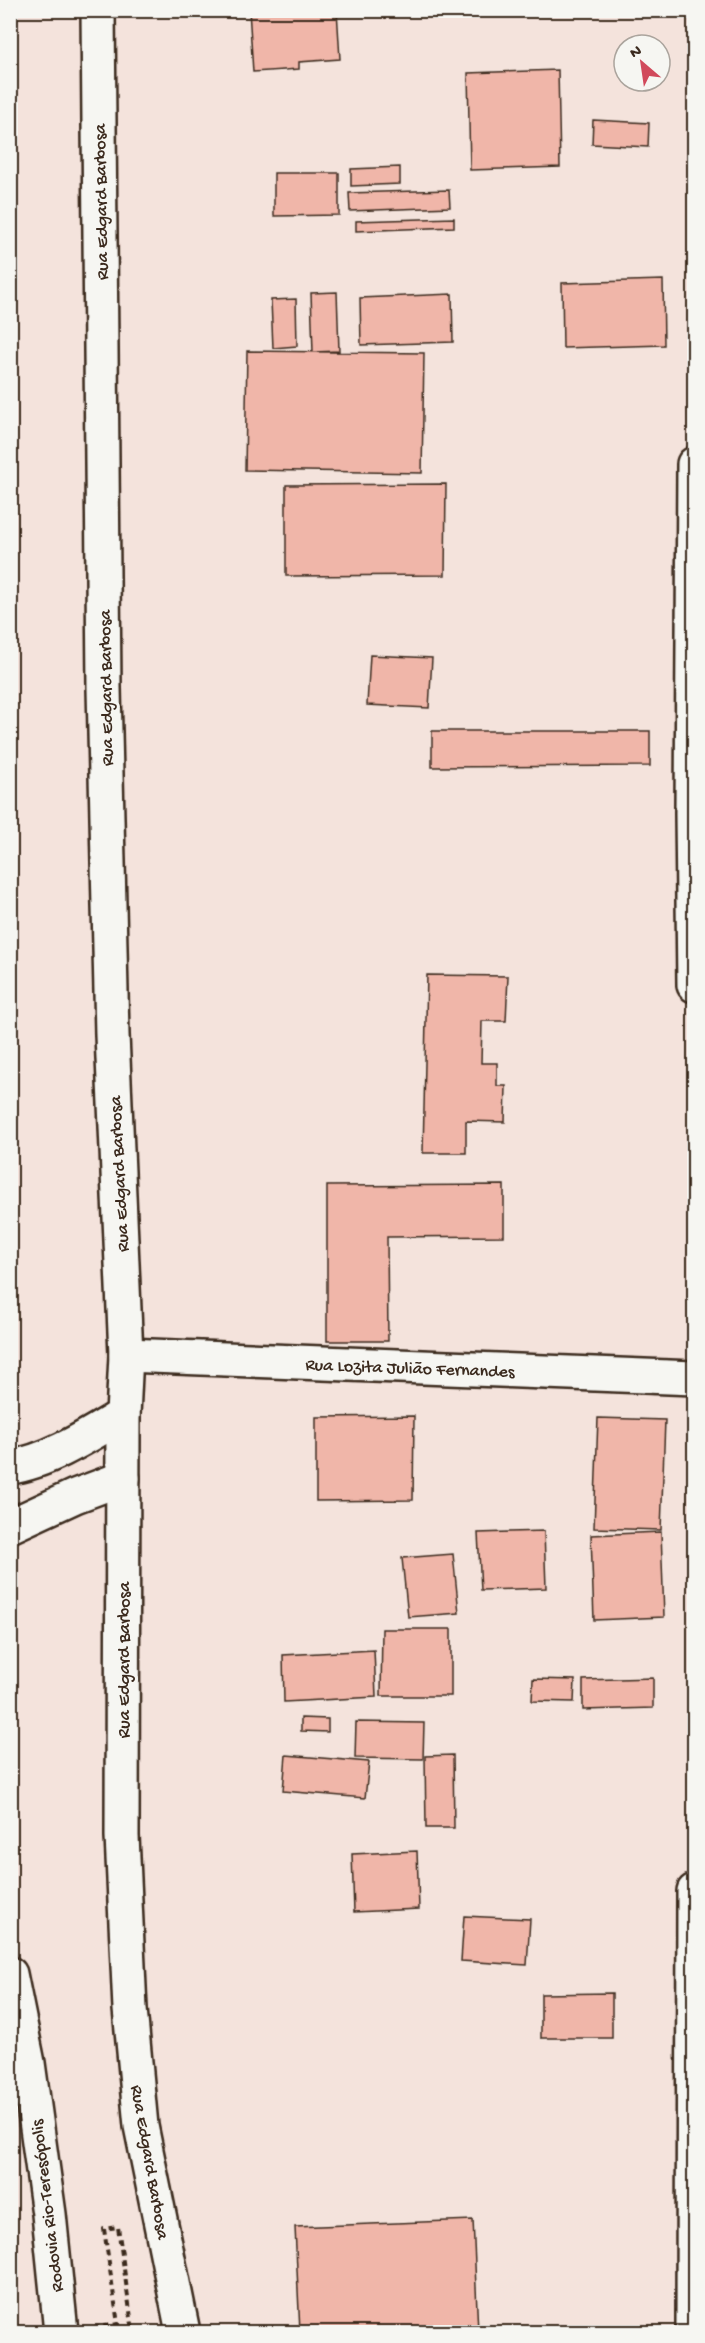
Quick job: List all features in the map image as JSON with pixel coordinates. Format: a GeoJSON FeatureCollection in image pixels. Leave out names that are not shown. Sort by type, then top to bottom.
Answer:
{"type":"FeatureCollection","features":[{"type":"Feature","properties":{"kind":"main road","name":"Rua Edgard Barbosa"},"geometry":{"type":"LineString","coordinates":[[98,10],[104,688],[112,1035],[126,1355],[123,1415],[122,1836],[130,2008],[141,2126],[183,2332]]}},
{"type":"Feature","properties":{"kind":"main road"},"geometry":{"type":"LineString","coordinates":[[694,464],[692,814],[694,985]]}},
{"type":"Feature","properties":{"kind":"main road","name":"Rua Lozita Julião Fernandes"},"geometry":{"type":"LineString","coordinates":[[126,1355],[694,1378]]}},
{"type":"Feature","properties":{"kind":"main road"},"geometry":{"type":"LineString","coordinates":[[10,1467],[44,1456],[84,1438],[123,1415]]}},
{"type":"Feature","properties":{"kind":"main road"},"geometry":{"type":"LineString","coordinates":[[10,1526],[75,1496],[123,1478]]}},
{"type":"Feature","properties":{"kind":"main road"},"geometry":{"type":"LineString","coordinates":[[693,2332],[694,1891]]}},
{"type":"Feature","properties":{"kind":"main road","name":"Rodovia Rio-Teresópolis"},"geometry":{"type":"LineString","coordinates":[[10,1974],[28,2063],[49,2214],[73,2331]]}},
{"type":"Feature","properties":{"kind":"path"},"geometry":{"type":"LineString","coordinates":[[73,2331],[118,2324],[104,2229],[118,2227],[133,2332]]}},
{"type":"Feature","properties":{"kind":"building"},"geometry":{"type":"Polygon","coordinates":[[[249,10],[337,10],[340,59],[299,62],[299,69],[253,72],[249,10]]]}},
{"type":"Feature","properties":{"kind":"building"},"geometry":{"type":"Polygon","coordinates":[[[558,70],[560,167],[470,170],[468,73],[558,70]]]}},
{"type":"Feature","properties":{"kind":"building"},"geometry":{"type":"Polygon","coordinates":[[[593,120],[649,123],[648,147],[592,144],[593,120]]]}},
{"type":"Feature","properties":{"kind":"building"},"geometry":{"type":"Polygon","coordinates":[[[400,167],[400,184],[351,186],[351,169],[400,167]]]}},
{"type":"Feature","properties":{"kind":"building"},"geometry":{"type":"Polygon","coordinates":[[[274,173],[339,173],[339,215],[274,216],[274,173]]]}},
{"type":"Feature","properties":{"kind":"building"},"geometry":{"type":"Polygon","coordinates":[[[449,190],[450,207],[350,211],[349,193],[449,190]]]}},
{"type":"Feature","properties":{"kind":"building"},"geometry":{"type":"Polygon","coordinates":[[[454,218],[454,227],[356,231],[356,221],[454,218]]]}},
{"type":"Feature","properties":{"kind":"building"},"geometry":{"type":"Polygon","coordinates":[[[663,280],[664,345],[563,348],[562,283],[663,280]]]}},
{"type":"Feature","properties":{"kind":"building"},"geometry":{"type":"Polygon","coordinates":[[[337,292],[339,351],[313,352],[311,293],[337,292]]]}},
{"type":"Feature","properties":{"kind":"building"},"geometry":{"type":"Polygon","coordinates":[[[452,294],[453,342],[361,345],[360,298],[452,294]]]}},
{"type":"Feature","properties":{"kind":"building"},"geometry":{"type":"Polygon","coordinates":[[[296,299],[297,346],[273,348],[271,300],[296,299]]]}},
{"type":"Feature","properties":{"kind":"building"},"geometry":{"type":"Polygon","coordinates":[[[247,351],[424,353],[422,473],[245,470],[247,351]]]}},
{"type":"Feature","properties":{"kind":"building"},"geometry":{"type":"Polygon","coordinates":[[[446,484],[445,575],[286,576],[286,485],[446,484]]]}},
{"type":"Feature","properties":{"kind":"building"},"geometry":{"type":"Polygon","coordinates":[[[370,655],[432,658],[429,708],[367,705],[370,655]]]}},
{"type":"Feature","properties":{"kind":"building"},"geometry":{"type":"Polygon","coordinates":[[[432,731],[650,731],[650,766],[432,767],[432,731]]]}},
{"type":"Feature","properties":{"kind":"building"},"geometry":{"type":"Polygon","coordinates":[[[427,975],[508,976],[506,1021],[482,1021],[481,1063],[497,1063],[497,1086],[506,1086],[505,1122],[466,1121],[466,1153],[423,1153],[427,975]]]}},
{"type":"Feature","properties":{"kind":"building"},"geometry":{"type":"Polygon","coordinates":[[[504,1185],[504,1236],[387,1237],[388,1341],[327,1341],[327,1186],[504,1185]]]}},
{"type":"Feature","properties":{"kind":"building"},"geometry":{"type":"Polygon","coordinates":[[[414,1416],[413,1500],[316,1501],[316,1417],[414,1416]]]}},
{"type":"Feature","properties":{"kind":"building"},"geometry":{"type":"Polygon","coordinates":[[[598,1418],[665,1420],[661,1530],[594,1528],[598,1418]]]}},
{"type":"Feature","properties":{"kind":"building"},"geometry":{"type":"Polygon","coordinates":[[[544,1531],[546,1588],[481,1590],[478,1533],[544,1531]]]}},
{"type":"Feature","properties":{"kind":"building"},"geometry":{"type":"Polygon","coordinates":[[[661,1532],[664,1617],[594,1620],[591,1535],[661,1532]]]}},
{"type":"Feature","properties":{"kind":"building"},"geometry":{"type":"Polygon","coordinates":[[[453,1554],[459,1613],[408,1617],[402,1558],[453,1554]]]}},
{"type":"Feature","properties":{"kind":"building"},"geometry":{"type":"Polygon","coordinates":[[[382,1629],[451,1629],[451,1696],[381,1696],[382,1629]]]}},
{"type":"Feature","properties":{"kind":"building"},"geometry":{"type":"Polygon","coordinates":[[[374,1650],[376,1697],[284,1702],[283,1655],[374,1650]]]}},
{"type":"Feature","properties":{"kind":"building"},"geometry":{"type":"Polygon","coordinates":[[[653,1678],[653,1708],[583,1710],[583,1680],[653,1678]]]}},
{"type":"Feature","properties":{"kind":"building"},"geometry":{"type":"Polygon","coordinates":[[[533,1679],[575,1680],[574,1702],[532,1701],[533,1679]]]}},
{"type":"Feature","properties":{"kind":"building"},"geometry":{"type":"Polygon","coordinates":[[[301,1718],[328,1719],[328,1732],[301,1731],[301,1718]]]}},
{"type":"Feature","properties":{"kind":"building"},"geometry":{"type":"Polygon","coordinates":[[[356,1722],[424,1723],[423,1759],[355,1758],[356,1722]]]}},
{"type":"Feature","properties":{"kind":"building"},"geometry":{"type":"Polygon","coordinates":[[[286,1755],[369,1762],[365,1798],[283,1791],[286,1755]]]}},
{"type":"Feature","properties":{"kind":"building"},"geometry":{"type":"Polygon","coordinates":[[[453,1755],[454,1828],[426,1828],[425,1756],[453,1755]]]}},
{"type":"Feature","properties":{"kind":"building"},"geometry":{"type":"Polygon","coordinates":[[[417,1851],[419,1909],[354,1912],[352,1854],[417,1851]]]}},
{"type":"Feature","properties":{"kind":"building"},"geometry":{"type":"Polygon","coordinates":[[[464,1916],[530,1919],[527,1965],[461,1961],[464,1916]]]}},
{"type":"Feature","properties":{"kind":"building"},"geometry":{"type":"Polygon","coordinates":[[[612,1993],[612,2038],[541,2038],[541,1994],[612,1993]]]}},
{"type":"Feature","properties":{"kind":"building"},"geometry":{"type":"Polygon","coordinates":[[[473,2220],[478,2332],[300,2332],[295,2227],[473,2220]]]}}]}
